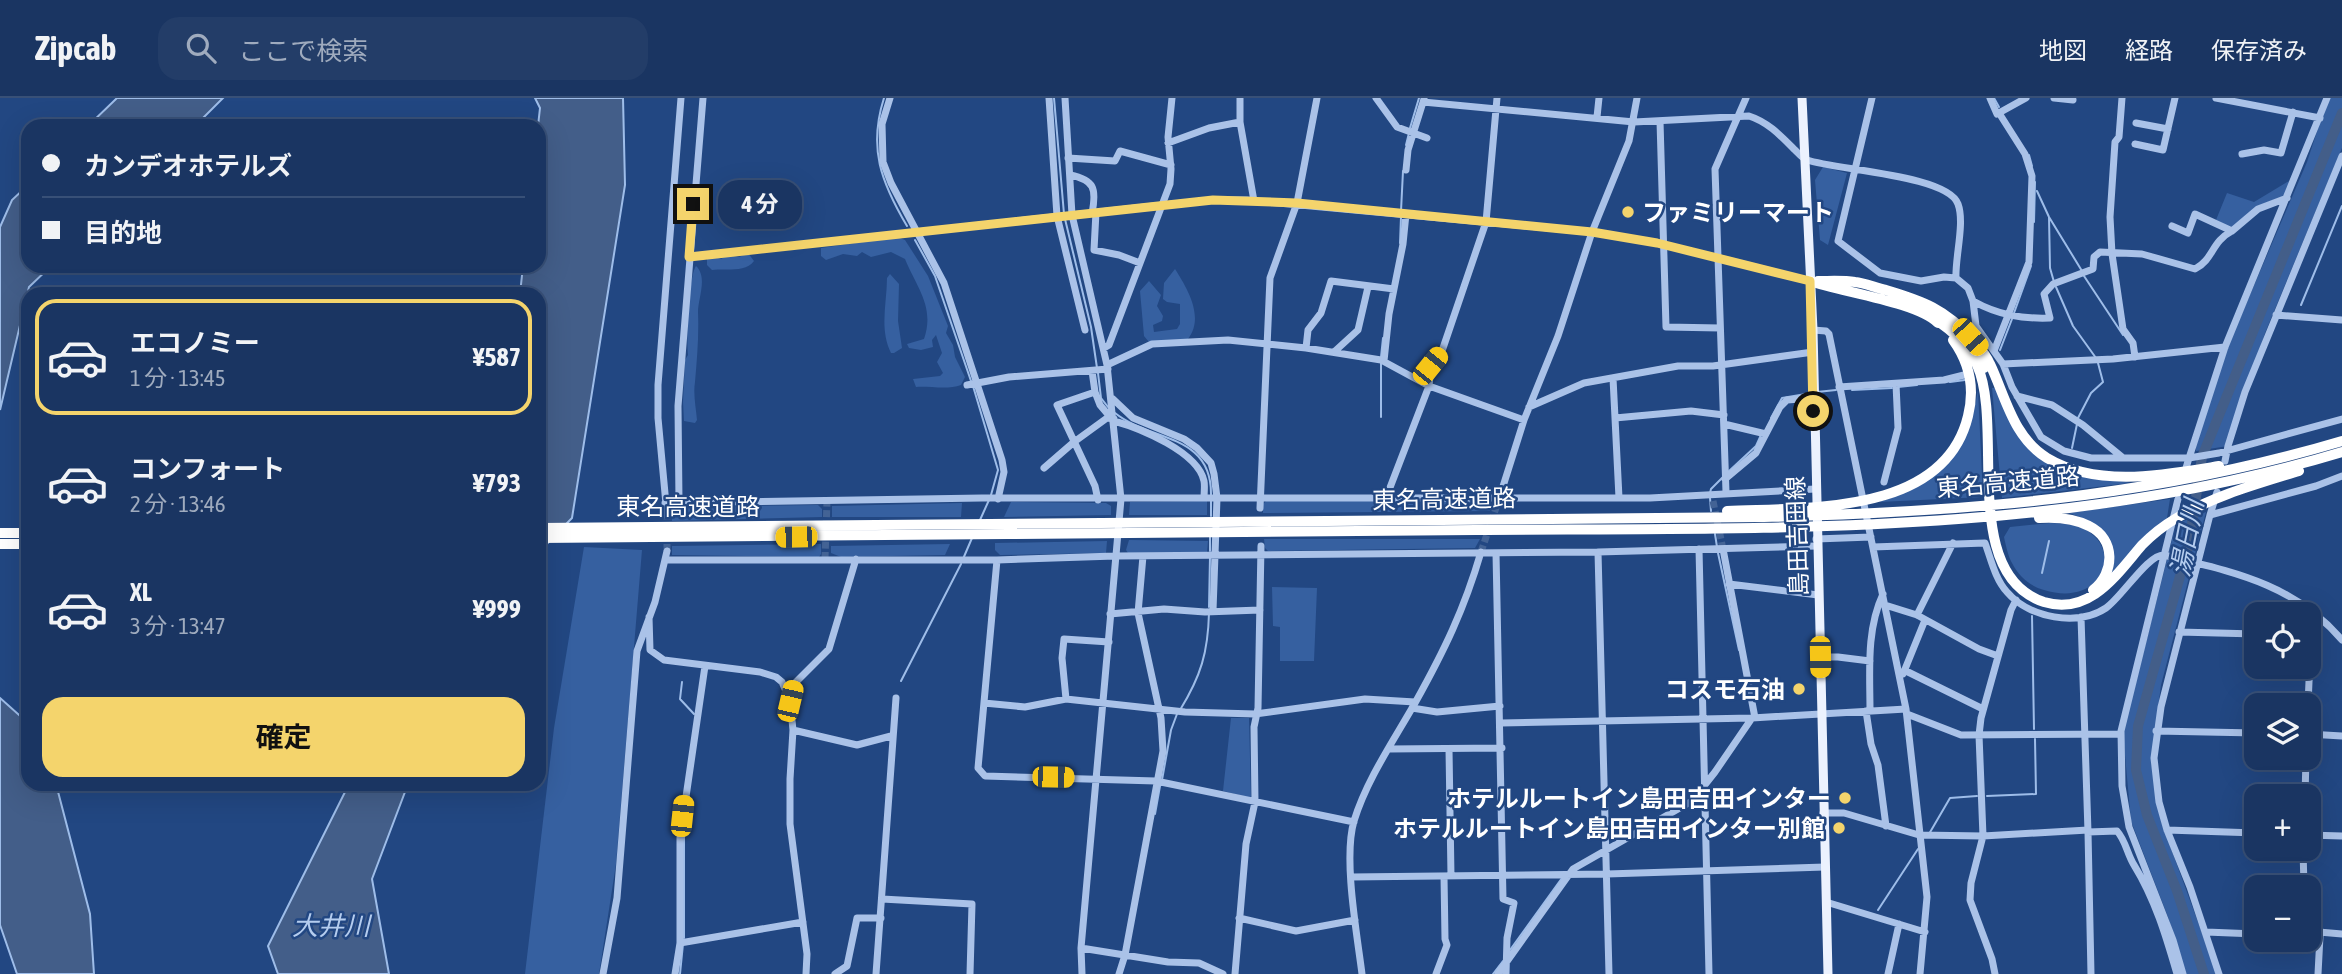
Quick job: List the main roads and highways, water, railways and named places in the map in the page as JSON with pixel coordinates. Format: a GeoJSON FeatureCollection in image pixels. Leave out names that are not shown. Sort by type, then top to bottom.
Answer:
{"type":"FeatureCollection","features":[{"type":"Feature","properties":{"kind":"highway"},"geometry":{"type":"LineString","coordinates":[[1810,281],[1898,305],[1934,319],[1959,339],[1977,365],[1982,379],[1994,534],[2004,567],[2020,587],[2032,596],[2053,604],[2085,599],[2106,588],[2158,531],[2218,491],[2342,454]]}},
{"type":"Feature","properties":{"kind":"highway"},"geometry":{"type":"LineString","coordinates":[[1810,281],[1855,282],[1934,306],[1970,337],[1989,361],[2010,413],[2034,448],[2050,459],[2087,472],[2116,476],[2153,475],[2185,482],[2221,467],[2291,456],[2342,441]]}},
{"type":"Feature","properties":{"kind":"highway"},"geometry":{"type":"LineString","coordinates":[[1807,516],[1906,487],[1932,470],[1951,451],[1965,425],[1970,403],[1968,370],[1957,345],[1934,319]]}},
{"type":"Feature","properties":{"kind":"highway"},"geometry":{"type":"LineString","coordinates":[[1970,337],[1982,360],[1988,382],[1995,510],[2000,537],[2011,568],[2032,590],[2047,597],[2063,599],[2089,593],[2106,576],[2110,562],[2108,547],[2089,526],[2062,518],[2005,514],[1976,516]]}},
{"type":"Feature","properties":{"kind":"highway","name":"東名高速道路"},"geometry":{"type":"LineString","coordinates":[[1871,519],[2005,514],[2079,497],[2185,482],[2218,491]]}},
{"type":"Feature","properties":{"kind":"highway","name":"東名高速道路"},"geometry":{"type":"LineString","coordinates":[[546,538],[960,523],[1110,523],[1128,528],[1203,528],[1807,516],[1927,522],[1976,516]]}},
{"type":"Feature","properties":{"kind":"highway","name":"東名高速道路"},"geometry":{"type":"LineString","coordinates":[[1233,527],[1807,516]]}},
{"type":"Feature","properties":{"kind":"highway","name":"東名高速道路"},"geometry":{"type":"LineString","coordinates":[[546,528],[636,533],[996,535],[1107,534],[1128,528]]}},
{"type":"Feature","properties":{"kind":"highway"},"geometry":{"type":"LineString","coordinates":[[0,533],[21,533]]}},
{"type":"Feature","properties":{"kind":"highway"},"geometry":{"type":"LineString","coordinates":[[0,544],[21,544]]}},
{"type":"Feature","properties":{"kind":"main road","name":"島田吉田線"},"geometry":{"type":"LineString","coordinates":[[1802,98],[1813,330],[1812,383],[1828,974]]}},
{"type":"Feature","properties":{"kind":"water"},"geometry":{"type":"Polygon","coordinates":[[[117,98],[223,98],[202,119],[95,119],[117,98]]]}},
{"type":"Feature","properties":{"kind":"water"},"geometry":{"type":"Polygon","coordinates":[[[535,98],[623,98],[625,185],[572,518],[546,545],[546,287],[521,287],[522,273],[546,273],[546,119],[539,119],[540,108],[535,98]]]}},
{"type":"Feature","properties":{"kind":"water"},"geometry":{"type":"Polygon","coordinates":[[[21,192],[21,273],[44,273],[29,287],[21,287],[21,321],[0,410],[0,227],[12,200],[21,192]]]}},
{"type":"Feature","properties":{"kind":"water"},"geometry":{"type":"Polygon","coordinates":[[[0,698],[21,717],[21,791],[58,791],[90,914],[94,974],[17,974],[0,925],[0,698]]]}},
{"type":"Feature","properties":{"kind":"water","name":"大井川"},"geometry":{"type":"Polygon","coordinates":[[[346,791],[405,791],[372,879],[389,974],[278,974],[268,946],[346,791]]]}},
{"type":"Feature","properties":{"kind":"waterway"},"geometry":{"type":"LineString","coordinates":[[884,98],[879,116],[877,149],[884,179],[907,226]]}},
{"type":"Feature","properties":{"kind":"waterway"},"geometry":{"type":"LineString","coordinates":[[1054,98],[1064,214]]}},
{"type":"Feature","properties":{"kind":"waterway"},"geometry":{"type":"LineString","coordinates":[[1410,128],[1419,98]]}},
{"type":"Feature","properties":{"kind":"waterway"},"geometry":{"type":"LineString","coordinates":[[1994,98],[1999,107]]}},
{"type":"Feature","properties":{"kind":"waterway","name":"湯日川"},"geometry":{"type":"LineString","coordinates":[[2204,974],[2177,891],[2147,815],[2136,770],[2138,726],[2189,544],[2202,457],[2342,113]]}},
{"type":"Feature","properties":{"kind":"waterway"},"geometry":{"type":"LineString","coordinates":[[1406,145],[1409,133]]}},
{"type":"Feature","properties":{"kind":"waterway"},"geometry":{"type":"LineString","coordinates":[[2029,155],[2032,166]]}},
{"type":"Feature","properties":{"kind":"waterway"},"geometry":{"type":"LineString","coordinates":[[1401,211],[1403,171]]}},
{"type":"Feature","properties":{"kind":"waterway"},"geometry":{"type":"LineString","coordinates":[[2034,222],[2035,182]]}},
{"type":"Feature","properties":{"kind":"waterway"},"geometry":{"type":"LineString","coordinates":[[2037,191],[2049,217],[2082,271]]}},
{"type":"Feature","properties":{"kind":"waterway"},"geometry":{"type":"LineString","coordinates":[[2301,305],[2342,206]]}},
{"type":"Feature","properties":{"kind":"waterway"},"geometry":{"type":"LineString","coordinates":[[1400,243],[1401,217]]}},
{"type":"Feature","properties":{"kind":"waterway"},"geometry":{"type":"LineString","coordinates":[[2049,217],[2050,268],[2054,282]]}},
{"type":"Feature","properties":{"kind":"waterway"},"geometry":{"type":"LineString","coordinates":[[1065,219],[1091,327],[1097,368]]}},
{"type":"Feature","properties":{"kind":"waterway"},"geometry":{"type":"LineString","coordinates":[[915,240],[935,276],[971,381]]}},
{"type":"Feature","properties":{"kind":"waterway"},"geometry":{"type":"LineString","coordinates":[[2014,313],[2031,266]]}},
{"type":"Feature","properties":{"kind":"waterway"},"geometry":{"type":"LineString","coordinates":[[2084,276],[2123,335]]}},
{"type":"Feature","properties":{"kind":"waterway"},"geometry":{"type":"LineString","coordinates":[[2056,287],[2073,326],[2096,358]]}},
{"type":"Feature","properties":{"kind":"waterway"},"geometry":{"type":"LineString","coordinates":[[2000,350],[2012,319]]}},
{"type":"Feature","properties":{"kind":"waterway"},"geometry":{"type":"LineString","coordinates":[[1381,357],[1383,338]]}},
{"type":"Feature","properties":{"kind":"waterway"},"geometry":{"type":"LineString","coordinates":[[1381,362],[1381,417]]}},
{"type":"Feature","properties":{"kind":"waterway"},"geometry":{"type":"LineString","coordinates":[[2078,418],[2091,393],[2103,382],[2098,363]]}},
{"type":"Feature","properties":{"kind":"waterway"},"geometry":{"type":"LineString","coordinates":[[1098,373],[1101,398],[1108,407]]}},
{"type":"Feature","properties":{"kind":"waterway"},"geometry":{"type":"LineString","coordinates":[[1950,382],[1965,380]]}},
{"type":"Feature","properties":{"kind":"waterway"},"geometry":{"type":"LineString","coordinates":[[1898,387],[1917,385]]}},
{"type":"Feature","properties":{"kind":"waterway"},"geometry":{"type":"LineString","coordinates":[[973,386],[998,470],[991,495]]}},
{"type":"Feature","properties":{"kind":"waterway"},"geometry":{"type":"LineString","coordinates":[[1852,390],[1892,388]]}},
{"type":"Feature","properties":{"kind":"waterway"},"geometry":{"type":"LineString","coordinates":[[1817,392],[1836,390]]}},
{"type":"Feature","properties":{"kind":"waterway"},"geometry":{"type":"LineString","coordinates":[[1771,418],[1782,398],[1812,393]]}},
{"type":"Feature","properties":{"kind":"waterway"},"geometry":{"type":"LineString","coordinates":[[1115,413],[1191,449],[1209,475],[1211,495]]}},
{"type":"Feature","properties":{"kind":"waterway"},"geometry":{"type":"LineString","coordinates":[[2072,448],[2077,424]]}},
{"type":"Feature","properties":{"kind":"waterway"},"geometry":{"type":"LineString","coordinates":[[1728,472],[1756,446],[1761,435]]}},
{"type":"Feature","properties":{"kind":"waterway"},"geometry":{"type":"LineString","coordinates":[[1710,493],[1724,476]]}},
{"type":"Feature","properties":{"kind":"waterway"},"geometry":{"type":"LineString","coordinates":[[1710,498],[1711,511]]}},
{"type":"Feature","properties":{"kind":"waterway"},"geometry":{"type":"LineString","coordinates":[[980,520],[989,500]]}},
{"type":"Feature","properties":{"kind":"waterway"},"geometry":{"type":"LineString","coordinates":[[1211,501],[1211,516]]}},
{"type":"Feature","properties":{"kind":"waterway"},"geometry":{"type":"LineString","coordinates":[[1715,534],[1717,547]]}},
{"type":"Feature","properties":{"kind":"waterway"},"geometry":{"type":"LineString","coordinates":[[1210,536],[1210,551]]}},
{"type":"Feature","properties":{"kind":"waterway"},"geometry":{"type":"LineString","coordinates":[[963,559],[972,538]]}},
{"type":"Feature","properties":{"kind":"waterway"},"geometry":{"type":"LineString","coordinates":[[2042,573],[2049,541]]}},
{"type":"Feature","properties":{"kind":"waterway"},"geometry":{"type":"LineString","coordinates":[[1718,553],[1739,650]]}},
{"type":"Feature","properties":{"kind":"waterway"},"geometry":{"type":"LineString","coordinates":[[1209,607],[1210,557]]}},
{"type":"Feature","properties":{"kind":"waterway"},"geometry":{"type":"LineString","coordinates":[[901,681],[961,564]]}},
{"type":"Feature","properties":{"kind":"waterway"},"geometry":{"type":"LineString","coordinates":[[1180,710],[1202,663],[1209,613]]}},
{"type":"Feature","properties":{"kind":"waterway"},"geometry":{"type":"LineString","coordinates":[[2032,616],[2034,729]]}},
{"type":"Feature","properties":{"kind":"waterway"},"geometry":{"type":"LineString","coordinates":[[682,682],[680,699],[694,714]]}},
{"type":"Feature","properties":{"kind":"waterway"},"geometry":{"type":"LineString","coordinates":[[1162,780],[1171,730],[1177,714]]}},
{"type":"Feature","properties":{"kind":"waterway"},"geometry":{"type":"LineString","coordinates":[[1987,796],[2036,794],[2035,739]]}},
{"type":"Feature","properties":{"kind":"waterway"},"geometry":{"type":"LineString","coordinates":[[1155,814],[1160,786]]}},
{"type":"Feature","properties":{"kind":"waterway"},"geometry":{"type":"LineString","coordinates":[[1929,834],[1950,798],[1977,796]]}},
{"type":"Feature","properties":{"kind":"waterway"},"geometry":{"type":"LineString","coordinates":[[684,835],[684,938]]}},
{"type":"Feature","properties":{"kind":"waterway"},"geometry":{"type":"LineString","coordinates":[[1878,910],[1918,849]]}},
{"type":"Feature","properties":{"kind":"waterway"},"geometry":{"type":"LineString","coordinates":[[1510,950],[1562,878]]}},
{"type":"Feature","properties":{"kind":"waterway"},"geometry":{"type":"LineString","coordinates":[[680,974],[683,944]]}},
{"type":"Feature","properties":{"kind":"waterway"},"geometry":{"type":"LineString","coordinates":[[1493,974],[1503,961]]}},
{"type":"Feature","properties":{"kind":"tunnel"},"geometry":{"type":"LineString","coordinates":[[1481,552],[1499,499]]}},
{"type":"Feature","properties":{"kind":"tunnel"},"geometry":{"type":"LineString","coordinates":[[825,559],[827,501]]}},
{"type":"Feature","properties":{"kind":"tunnel"},"geometry":{"type":"LineString","coordinates":[[1713,501],[1723,549]]}},
{"type":"Feature","properties":{"kind":"tunnel"},"geometry":{"type":"LineString","coordinates":[[667,515],[667,551]]}},
{"type":"Feature","properties":{"kind":"place","name":"ファミリーマート"},"geometry":{"type":"Point","coordinates":[1628,212]}},
{"type":"Feature","properties":{"kind":"place","name":"コスモ石油"},"geometry":{"type":"Point","coordinates":[1799,689]}},
{"type":"Feature","properties":{"kind":"place","name":"ホテルルートイン島田吉田インター"},"geometry":{"type":"Point","coordinates":[1845,798]}},
{"type":"Feature","properties":{"kind":"place","name":"ホテルルートイン島田吉田インター別館"},"geometry":{"type":"Point","coordinates":[1839,828]}}]}
